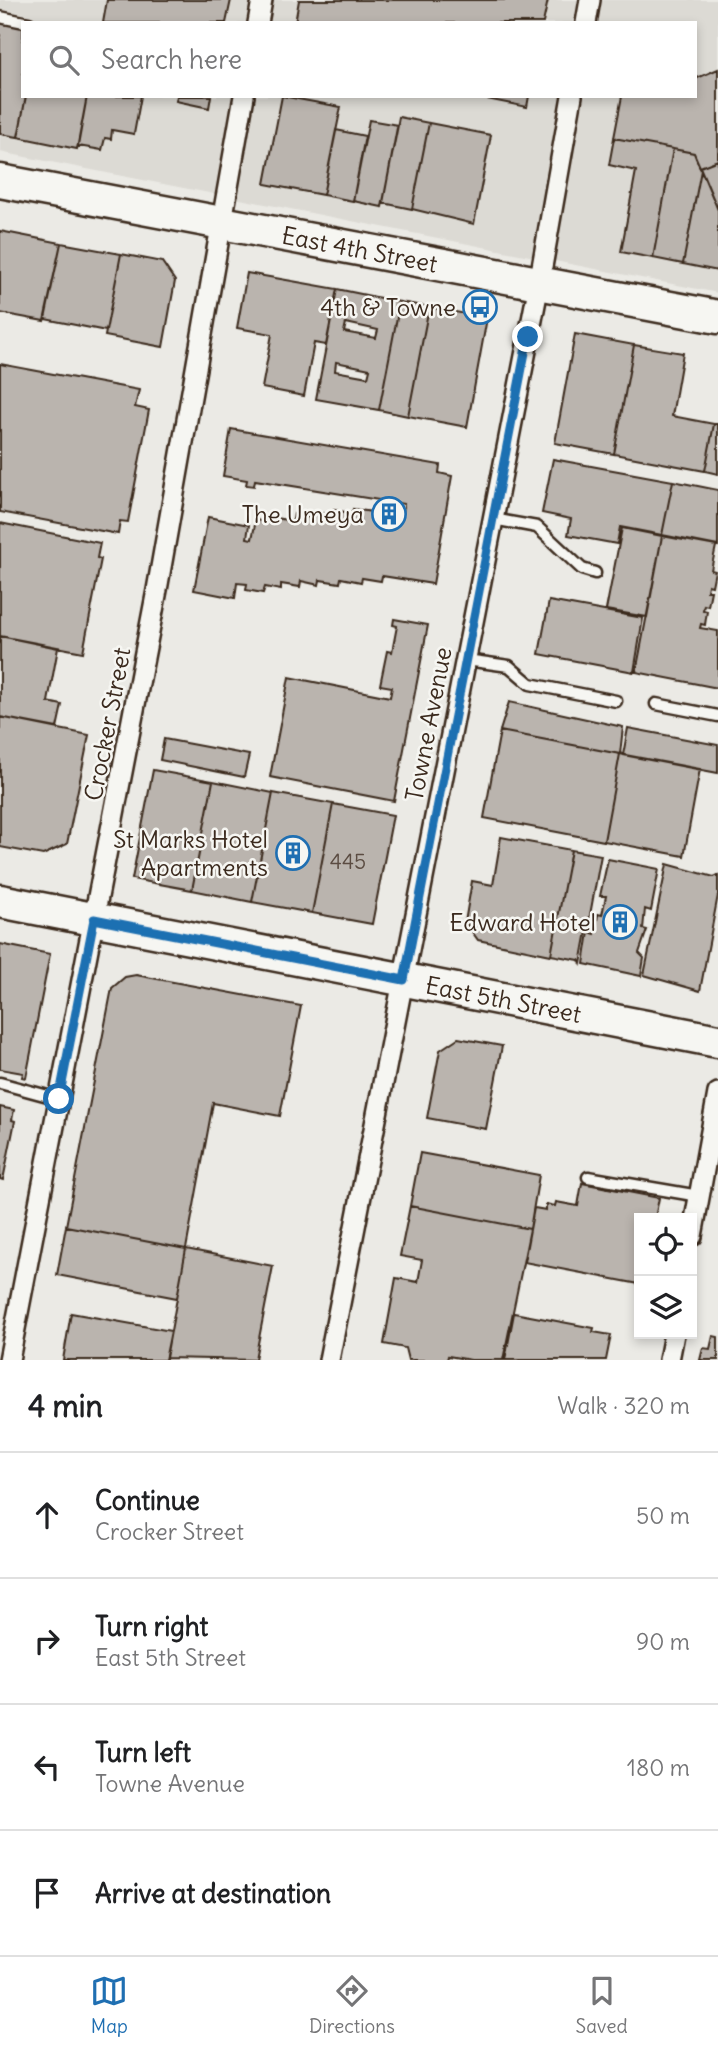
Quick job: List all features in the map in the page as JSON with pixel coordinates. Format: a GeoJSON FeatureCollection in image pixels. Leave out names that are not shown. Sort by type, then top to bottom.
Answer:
{"type":"FeatureCollection","features":[{"type":"Feature","properties":{"kind":"main road","name":"East 4th Street"},"geometry":{"type":"LineString","coordinates":[[0,181],[718,317]]}},
{"type":"Feature","properties":{"kind":"main road","name":"East 5th Street"},"geometry":{"type":"LineString","coordinates":[[0,901],[718,1041]]}},
{"type":"Feature","properties":{"kind":"street"},"geometry":{"type":"LineString","coordinates":[[258,21],[262,0]]}},
{"type":"Feature","properties":{"kind":"street"},"geometry":{"type":"LineString","coordinates":[[586,21],[590,0]]}},
{"type":"Feature","properties":{"kind":"street","name":"Crocker Street"},"geometry":{"type":"LineString","coordinates":[[9,1360],[158,590],[244,98]]}},
{"type":"Feature","properties":{"kind":"street","name":"Towne Avenue"},"geometry":{"type":"LineString","coordinates":[[329,1360],[539,285],[572,98]]}},
{"type":"Feature","properties":{"kind":"street"},"geometry":{"type":"LineString","coordinates":[[696,1213],[718,1093]]}},
{"type":"Feature","properties":{"kind":"street"},"geometry":{"type":"LineString","coordinates":[[669,1360],[673,1339]]}},
{"type":"Feature","properties":{"kind":"lane"},"geometry":{"type":"LineString","coordinates":[[0,18],[21,22]]}},
{"type":"Feature","properties":{"kind":"lane"},"geometry":{"type":"LineString","coordinates":[[493,519],[537,527],[582,569],[595,573]]}},
{"type":"Feature","properties":{"kind":"lane"},"geometry":{"type":"LineString","coordinates":[[466,660],[509,666],[530,684],[616,701]]}},
{"type":"Feature","properties":{"kind":"lane"},"geometry":{"type":"LineString","coordinates":[[656,705],[718,716]]}},
{"type":"Feature","properties":{"kind":"lane"},"geometry":{"type":"LineString","coordinates":[[0,1083],[59,1099]]}},
{"type":"Feature","properties":{"kind":"lane"},"geometry":{"type":"LineString","coordinates":[[588,1177],[699,1196]]}},
{"type":"Feature","properties":{"kind":"shaded area"},"geometry":{"type":"Polygon","coordinates":[[[0,0],[718,0],[718,293],[0,152],[0,0]]]}},
{"type":"Feature","properties":{"kind":"building"},"geometry":{"type":"Polygon","coordinates":[[[107,0],[231,0],[226,21],[103,21],[107,0]]]}},
{"type":"Feature","properties":{"kind":"building"},"geometry":{"type":"Polygon","coordinates":[[[299,0],[548,0],[543,21],[295,21],[299,0]]]}},
{"type":"Feature","properties":{"kind":"building"},"geometry":{"type":"Polygon","coordinates":[[[0,22],[21,26],[21,98],[26,98],[18,137],[0,134],[0,22]]]}},
{"type":"Feature","properties":{"kind":"building"},"geometry":{"type":"Polygon","coordinates":[[[718,69],[718,160],[700,167],[694,153],[614,138],[622,98],[697,98],[697,78],[718,69]]]}},
{"type":"Feature","properties":{"kind":"building"},"geometry":{"type":"Polygon","coordinates":[[[26,98],[87,98],[77,149],[18,137],[26,98]]]}},
{"type":"Feature","properties":{"kind":"building"},"geometry":{"type":"Polygon","coordinates":[[[87,98],[141,98],[134,134],[112,130],[111,139],[105,138],[102,150],[78,146],[87,98]]]}},
{"type":"Feature","properties":{"kind":"building"},"geometry":{"type":"Polygon","coordinates":[[[177,98],[211,98],[209,108],[176,101],[177,98]]]}},
{"type":"Feature","properties":{"kind":"building"},"geometry":{"type":"Polygon","coordinates":[[[282,98],[341,107],[323,195],[265,184],[282,98]]]}},
{"type":"Feature","properties":{"kind":"building"},"geometry":{"type":"Polygon","coordinates":[[[482,98],[529,98],[527,107],[482,98]]]}},
{"type":"Feature","properties":{"kind":"building"},"geometry":{"type":"Polygon","coordinates":[[[399,117],[429,123],[412,209],[383,203],[399,117]]]}},
{"type":"Feature","properties":{"kind":"building"},"geometry":{"type":"Polygon","coordinates":[[[369,120],[398,125],[382,207],[353,201],[369,120]]]}},
{"type":"Feature","properties":{"kind":"building"},"geometry":{"type":"Polygon","coordinates":[[[429,123],[491,135],[474,224],[412,209],[429,123]]]}},
{"type":"Feature","properties":{"kind":"building"},"geometry":{"type":"Polygon","coordinates":[[[336,130],[365,136],[353,201],[323,195],[336,130]]]}},
{"type":"Feature","properties":{"kind":"building"},"geometry":{"type":"Polygon","coordinates":[[[614,138],[673,149],[653,258],[621,252],[636,171],[609,165],[614,138]]]}},
{"type":"Feature","properties":{"kind":"building"},"geometry":{"type":"Polygon","coordinates":[[[673,149],[694,153],[701,170],[683,264],[653,258],[673,149]]]}},
{"type":"Feature","properties":{"kind":"building"},"geometry":{"type":"Polygon","coordinates":[[[718,160],[718,210],[700,167],[718,160]]]}},
{"type":"Feature","properties":{"kind":"building"},"geometry":{"type":"Polygon","coordinates":[[[701,170],[718,210],[718,271],[683,264],[701,170]]]}},
{"type":"Feature","properties":{"kind":"building"},"geometry":{"type":"Polygon","coordinates":[[[0,231],[61,243],[44,321],[0,313],[0,231]]]}},
{"type":"Feature","properties":{"kind":"building"},"geometry":{"type":"Polygon","coordinates":[[[61,243],[121,254],[106,331],[45,319],[61,243]]]}},
{"type":"Feature","properties":{"kind":"building"},"geometry":{"type":"Polygon","coordinates":[[[121,254],[162,262],[175,281],[163,347],[105,336],[121,254]]]}},
{"type":"Feature","properties":{"kind":"building"},"geometry":{"type":"Polygon","coordinates":[[[247,273],[337,289],[326,345],[314,343],[304,396],[262,388],[272,334],[237,328],[247,273]]]}},
{"type":"Feature","properties":{"kind":"building"},"geometry":{"type":"Polygon","coordinates":[[[337,289],[400,302],[379,410],[316,399],[337,289]],[[346,323],[344,332],[376,338],[378,330],[346,323]],[[336,362],[335,371],[368,377],[370,369],[336,362]]]}},
{"type":"Feature","properties":{"kind":"building"},"geometry":{"type":"Polygon","coordinates":[[[400,302],[429,307],[408,416],[379,410],[400,302]]]}},
{"type":"Feature","properties":{"kind":"building"},"geometry":{"type":"Polygon","coordinates":[[[429,307],[487,318],[467,427],[408,416],[429,307]]]}},
{"type":"Feature","properties":{"kind":"building"},"geometry":{"type":"Polygon","coordinates":[[[575,334],[634,345],[614,454],[555,443],[575,334]]]}},
{"type":"Feature","properties":{"kind":"building"},"geometry":{"type":"Polygon","coordinates":[[[634,345],[683,353],[672,416],[714,424],[705,471],[614,454],[634,345]]]}},
{"type":"Feature","properties":{"kind":"building"},"geometry":{"type":"Polygon","coordinates":[[[0,364],[139,390],[135,407],[149,410],[128,522],[120,521],[118,534],[0,512],[0,364]]]}},
{"type":"Feature","properties":{"kind":"building"},"geometry":{"type":"Polygon","coordinates":[[[714,424],[718,424],[718,474],[705,471],[714,424]]]}},
{"type":"Feature","properties":{"kind":"building","name":"The Umeya"},"geometry":{"type":"Polygon","coordinates":[[[231,429],[440,465],[439,473],[452,476],[433,584],[382,576],[381,581],[362,578],[361,582],[341,578],[340,583],[320,580],[319,585],[301,581],[300,587],[281,584],[281,590],[265,587],[263,593],[246,590],[247,584],[237,583],[235,598],[194,590],[208,517],[249,525],[247,538],[252,539],[256,520],[274,524],[275,518],[293,521],[294,514],[312,518],[314,512],[332,515],[333,510],[372,512],[373,508],[403,513],[404,504],[255,480],[254,486],[246,485],[247,480],[223,476],[231,429]]]}},
{"type":"Feature","properties":{"kind":"building"},"geometry":{"type":"Polygon","coordinates":[[[553,459],[673,481],[662,535],[620,527],[617,544],[568,535],[571,519],[542,513],[553,459]]]}},
{"type":"Feature","properties":{"kind":"building"},"geometry":{"type":"Polygon","coordinates":[[[673,481],[718,490],[718,546],[662,535],[673,481]]]}},
{"type":"Feature","properties":{"kind":"building"},"geometry":{"type":"Polygon","coordinates":[[[0,523],[100,543],[97,558],[101,559],[83,652],[0,636],[0,523]]]}},
{"type":"Feature","properties":{"kind":"building"},"geometry":{"type":"Polygon","coordinates":[[[622,528],[662,536],[647,617],[606,610],[622,528]]]}},
{"type":"Feature","properties":{"kind":"building"},"geometry":{"type":"Polygon","coordinates":[[[662,536],[716,546],[711,570],[715,571],[712,586],[708,585],[707,591],[711,591],[708,606],[704,605],[703,610],[707,611],[705,625],[701,624],[700,628],[718,631],[718,688],[636,672],[662,536]]]}},
{"type":"Feature","properties":{"kind":"building"},"geometry":{"type":"Polygon","coordinates":[[[549,601],[643,618],[634,672],[539,654],[549,601]]]}},
{"type":"Feature","properties":{"kind":"building"},"geometry":{"type":"Polygon","coordinates":[[[394,619],[428,625],[394,801],[270,777],[289,677],[390,697],[392,687],[380,685],[387,651],[392,652],[397,626],[393,625],[394,619]]]}},
{"type":"Feature","properties":{"kind":"building"},"geometry":{"type":"Polygon","coordinates":[[[0,636],[58,648],[48,702],[62,705],[57,728],[0,717],[0,636]]]}},
{"type":"Feature","properties":{"kind":"building"},"geometry":{"type":"Polygon","coordinates":[[[509,702],[623,727],[620,754],[500,731],[509,702]]]}},
{"type":"Feature","properties":{"kind":"building"},"geometry":{"type":"Polygon","coordinates":[[[0,717],[89,735],[67,844],[43,855],[0,847],[0,717]]]}},
{"type":"Feature","properties":{"kind":"building"},"geometry":{"type":"Polygon","coordinates":[[[628,728],[718,745],[718,773],[623,755],[628,728]]]}},
{"type":"Feature","properties":{"kind":"building"},"geometry":{"type":"Polygon","coordinates":[[[500,731],[620,754],[604,841],[484,818],[500,731]]]}},
{"type":"Feature","properties":{"kind":"building"},"geometry":{"type":"Polygon","coordinates":[[[164,739],[249,755],[244,777],[160,760],[164,739]]]}},
{"type":"Feature","properties":{"kind":"building"},"geometry":{"type":"Polygon","coordinates":[[[620,754],[700,769],[684,856],[604,841],[620,754]]]}},
{"type":"Feature","properties":{"kind":"building"},"geometry":{"type":"Polygon","coordinates":[[[153,770],[213,781],[192,890],[132,879],[153,770]]]}},
{"type":"Feature","properties":{"kind":"building"},"geometry":{"type":"Polygon","coordinates":[[[213,781],[273,793],[252,902],[192,890],[213,781]]]}},
{"type":"Feature","properties":{"kind":"building","name":"St Marks Hotel Apartments"},"geometry":{"type":"Polygon","coordinates":[[[273,793],[333,804],[312,913],[252,902],[273,793]]]}},
{"type":"Feature","properties":{"kind":"building"},"geometry":{"type":"Polygon","coordinates":[[[333,804],[393,815],[372,924],[312,913],[333,804]]]}},
{"type":"Feature","properties":{"kind":"building"},"geometry":{"type":"Polygon","coordinates":[[[501,837],[571,850],[551,955],[478,940],[465,922],[472,881],[493,885],[501,837]]]}},
{"type":"Feature","properties":{"kind":"building"},"geometry":{"type":"Polygon","coordinates":[[[571,850],[601,855],[581,964],[579,960],[551,955],[571,850]]]}},
{"type":"Feature","properties":{"kind":"building","name":"Edward Hotel"},"geometry":{"type":"Polygon","coordinates":[[[608,859],[659,869],[651,911],[645,909],[643,929],[647,930],[639,953],[644,958],[641,976],[584,964],[589,932],[595,934],[598,914],[602,915],[606,896],[600,896],[608,859]]]}},
{"type":"Feature","properties":{"kind":"building"},"geometry":{"type":"Polygon","coordinates":[[[667,864],[714,877],[718,875],[718,895],[700,991],[644,975],[667,864]]]}},
{"type":"Feature","properties":{"kind":"building"},"geometry":{"type":"Polygon","coordinates":[[[0,944],[50,954],[26,1078],[22,1077],[23,1073],[0,1069],[0,944]]]}},
{"type":"Feature","properties":{"kind":"building"},"geometry":{"type":"Polygon","coordinates":[[[136,975],[301,1006],[280,1116],[213,1103],[186,1249],[66,1226],[112,988],[125,977],[136,975]]]}},
{"type":"Feature","properties":{"kind":"building"},"geometry":{"type":"Polygon","coordinates":[[[458,1038],[502,1046],[486,1129],[427,1118],[440,1050],[458,1038]]]}},
{"type":"Feature","properties":{"kind":"building"},"geometry":{"type":"Polygon","coordinates":[[[0,1107],[14,1110],[12,1120],[15,1121],[3,1180],[0,1179],[0,1107]]]}},
{"type":"Feature","properties":{"kind":"building"},"geometry":{"type":"Polygon","coordinates":[[[420,1153],[539,1175],[530,1229],[410,1206],[420,1153]]]}},
{"type":"Feature","properties":{"kind":"building"},"geometry":{"type":"Polygon","coordinates":[[[582,1183],[659,1198],[656,1213],[634,1213],[634,1283],[524,1262],[534,1208],[546,1210],[546,1204],[555,1206],[556,1202],[578,1206],[582,1183]]]}},
{"type":"Feature","properties":{"kind":"building"},"geometry":{"type":"Polygon","coordinates":[[[410,1206],[530,1229],[503,1360],[471,1360],[448,1356],[447,1360],[408,1360],[405,1348],[384,1344],[396,1278],[418,1282],[422,1260],[400,1256],[410,1206]]]}},
{"type":"Feature","properties":{"kind":"building"},"geometry":{"type":"Polygon","coordinates":[[[66,1226],[186,1249],[177,1298],[57,1275],[66,1226]]]}},
{"type":"Feature","properties":{"kind":"building"},"geometry":{"type":"Polygon","coordinates":[[[186,1249],[273,1266],[255,1359],[258,1360],[166,1358],[186,1249]]]}},
{"type":"Feature","properties":{"kind":"building"},"geometry":{"type":"Polygon","coordinates":[[[71,1313],[171,1331],[165,1360],[63,1360],[71,1313]]]}},
{"type":"Feature","properties":{"kind":"building"},"geometry":{"type":"Polygon","coordinates":[[[514,1313],[594,1328],[593,1332],[611,1335],[606,1360],[505,1360],[514,1313]]]}},
{"type":"Feature","properties":{"kind":"building"},"geometry":{"type":"Polygon","coordinates":[[[713,1336],[718,1337],[718,1360],[700,1360],[703,1348],[710,1349],[713,1336]]]}},
{"type":"Feature","properties":{"kind":"place","name":"4th & Towne"},"geometry":{"type":"Point","coordinates":[480,307]}},
{"type":"Feature","properties":{"kind":"place","name":"The Umeya"},"geometry":{"type":"Point","coordinates":[389,514]}},
{"type":"Feature","properties":{"kind":"place","name":"St Marks Hotel Apartments"},"geometry":{"type":"Point","coordinates":[293,853]}},
{"type":"Feature","properties":{"kind":"place","name":"Edward Hotel"},"geometry":{"type":"Point","coordinates":[620,922]}},
{"type":"Feature","properties":{"kind":"route"},"geometry":{"type":"LineString","coordinates":[[59,1099],[94,919],[404,980],[528,337]]}}]}
